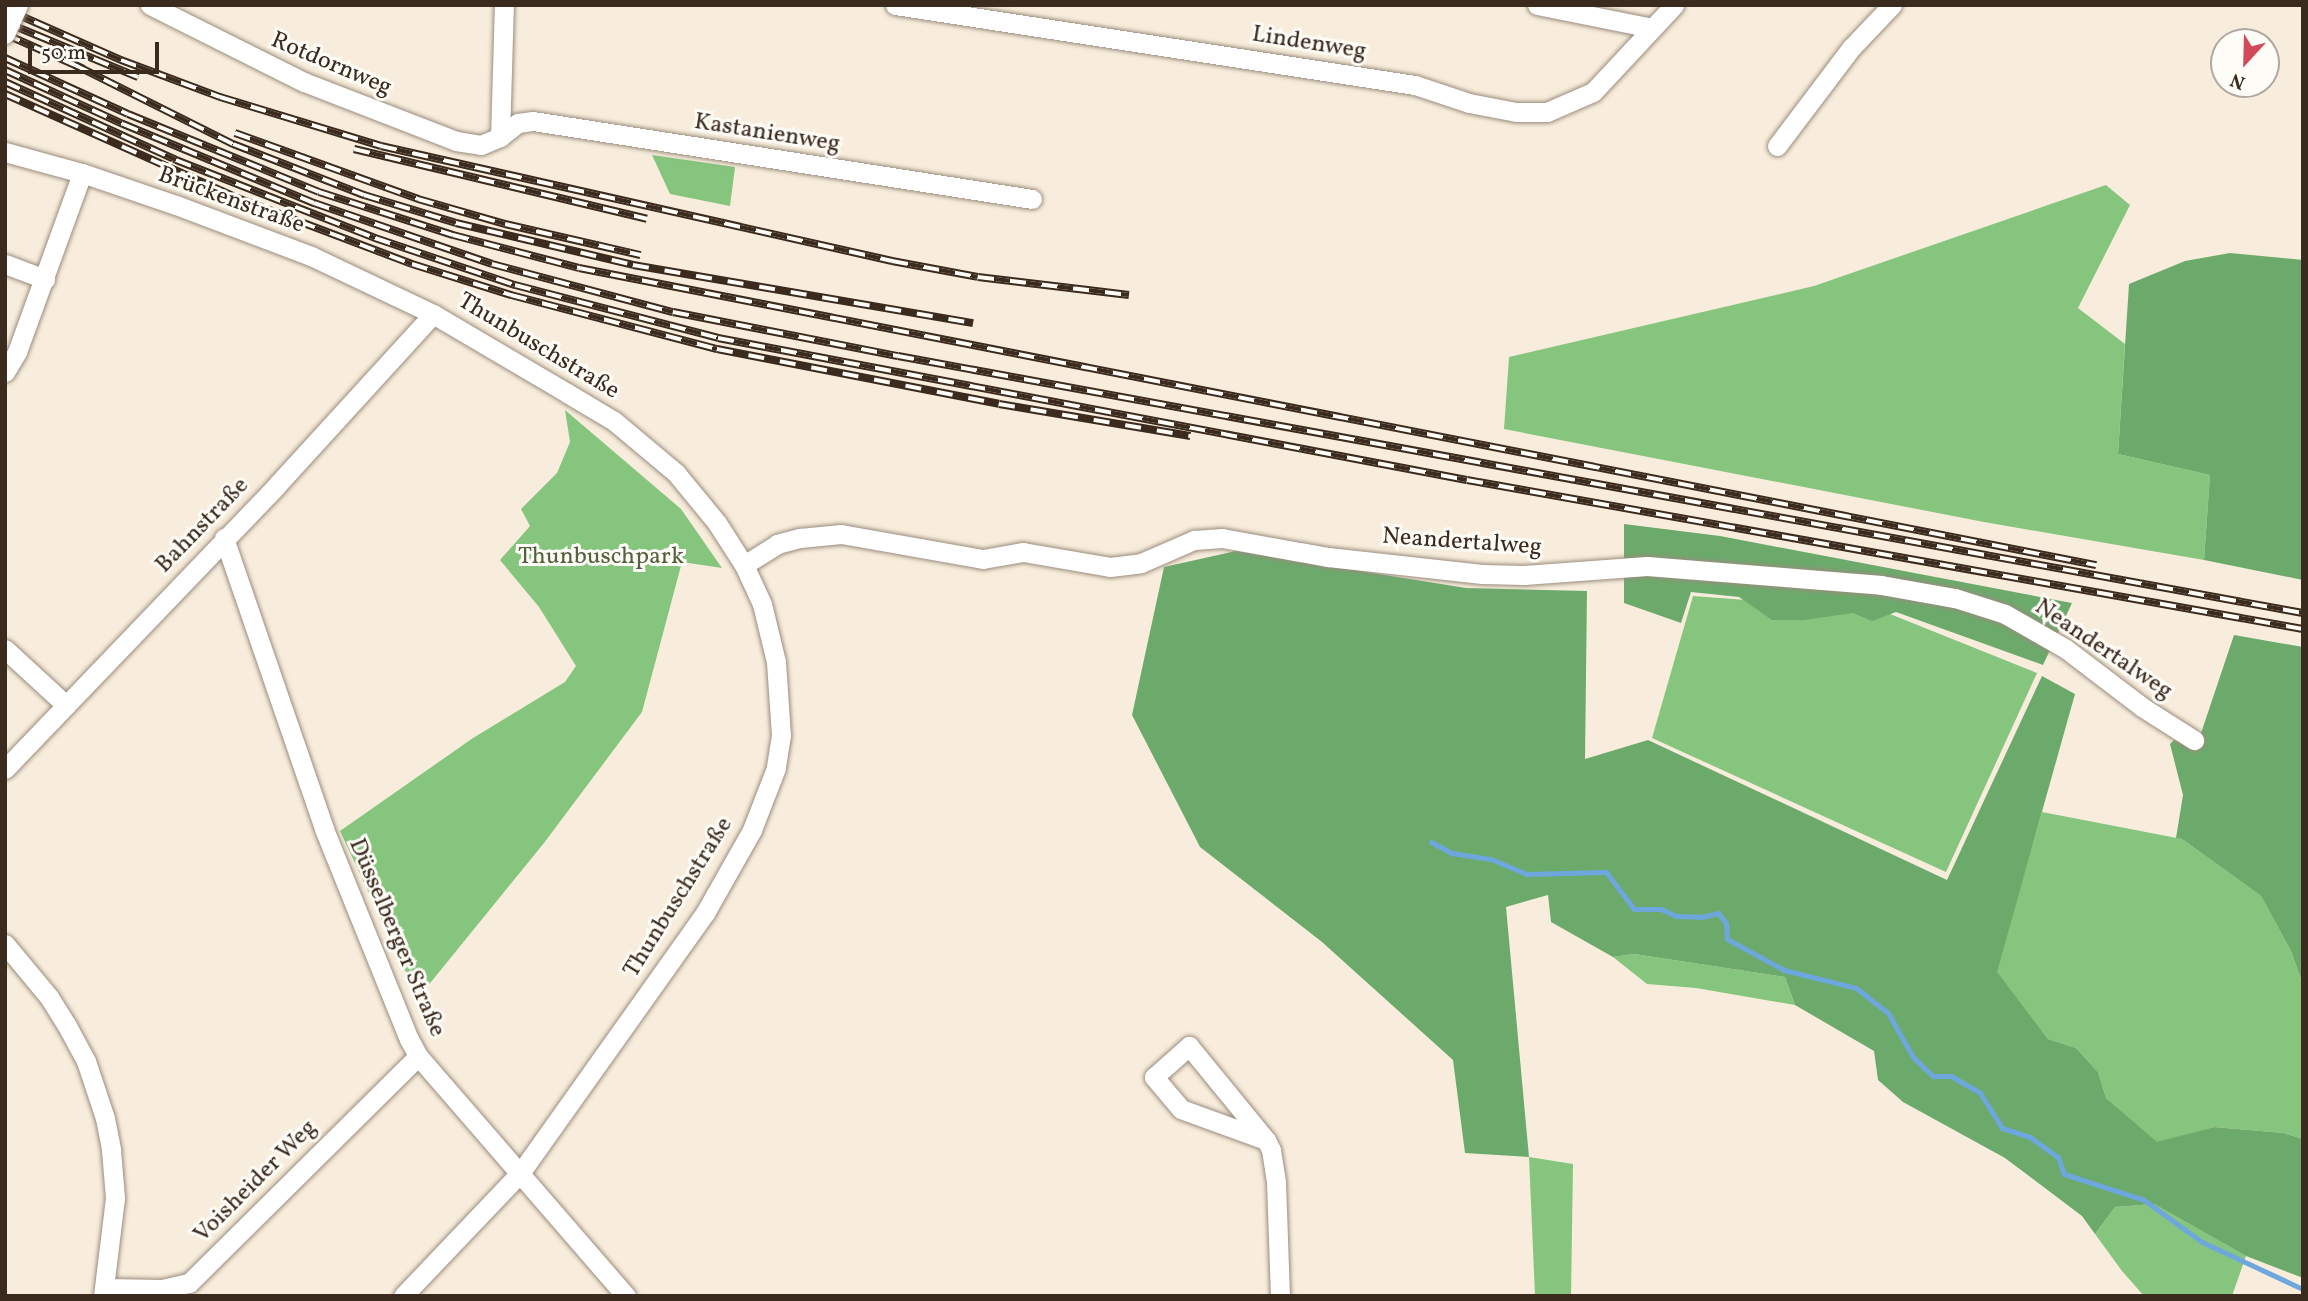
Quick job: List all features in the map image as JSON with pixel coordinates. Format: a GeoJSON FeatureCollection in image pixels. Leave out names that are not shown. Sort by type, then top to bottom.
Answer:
{"type":"FeatureCollection","features":[{"type":"Feature","properties":{"kind":"street"},"geometry":{"type":"LineString","coordinates":[[5,34],[18,5]]}},
{"type":"Feature","properties":{"kind":"street","name":"Rotdornweg"},"geometry":{"type":"LineString","coordinates":[[150,5],[304,82],[421,129],[481,145],[500,137]]}},
{"type":"Feature","properties":{"kind":"street"},"geometry":{"type":"LineString","coordinates":[[500,137],[504,5]]}},
{"type":"Feature","properties":{"kind":"street","name":"Lindenweg"},"geometry":{"type":"LineString","coordinates":[[895,5],[1415,85],[1469,103],[1516,112],[1547,112],[1593,92],[1674,5]]}},
{"type":"Feature","properties":{"kind":"street"},"geometry":{"type":"LineString","coordinates":[[1537,5],[1652,28]]}},
{"type":"Feature","properties":{"kind":"street"},"geometry":{"type":"LineString","coordinates":[[1777,146],[1852,47],[1892,5]]}},
{"type":"Feature","properties":{"kind":"street","name":"Kastanienweg"},"geometry":{"type":"LineString","coordinates":[[500,137],[519,123],[533,121],[1032,199]]}},
{"type":"Feature","properties":{"kind":"street","name":"Brückenstraße"},"geometry":{"type":"LineString","coordinates":[[5,152],[82,173],[311,256],[433,314]]}},
{"type":"Feature","properties":{"kind":"street"},"geometry":{"type":"LineString","coordinates":[[5,372],[17,352],[82,173]]}},
{"type":"Feature","properties":{"kind":"street"},"geometry":{"type":"LineString","coordinates":[[5,264],[45,279]]}},
{"type":"Feature","properties":{"kind":"street","name":"Bahnstraße"},"geometry":{"type":"LineString","coordinates":[[5,769],[433,314]]}},
{"type":"Feature","properties":{"kind":"street","name":"Thunbuschstraße"},"geometry":{"type":"LineString","coordinates":[[403,1296],[521,1172],[705,913],[741,851],[766,797],[776,768],[781,735],[774,643],[762,604],[744,565],[717,523],[676,473],[614,421],[433,314]]}},
{"type":"Feature","properties":{"kind":"street","name":"Neandertalweg"},"geometry":{"type":"LineString","coordinates":[[744,565],[777,544],[800,538],[841,534],[983,559],[1023,552],[1110,567],[1141,563],[1194,540],[1222,538],[1328,557],[1482,574],[1524,575],[1647,566],[1881,585],[1955,598],[2005,614],[2057,643],[2142,706],[2194,740]]}},
{"type":"Feature","properties":{"kind":"street","name":"Düsselberger Straße"},"geometry":{"type":"LineString","coordinates":[[224,538],[324,829],[408,1039],[418,1056],[626,1296]]}},
{"type":"Feature","properties":{"kind":"street"},"geometry":{"type":"LineString","coordinates":[[5,649],[66,705]]}},
{"type":"Feature","properties":{"kind":"street"},"geometry":{"type":"LineString","coordinates":[[5,944],[49,997],[66,1024],[86,1061],[103,1111],[111,1150],[115,1198],[104,1292]]}},
{"type":"Feature","properties":{"kind":"street"},"geometry":{"type":"LineString","coordinates":[[1266,1140],[1181,1109],[1154,1077],[1189,1046],[1266,1140],[1274,1165],[1280,1296]]}},
{"type":"Feature","properties":{"kind":"street","name":"Voisheider Weg"},"geometry":{"type":"LineString","coordinates":[[104,1292],[162,1289],[189,1283],[418,1056]]}},
{"type":"Feature","properties":{"kind":"green space"},"geometry":{"type":"Polygon","coordinates":[[[652,155],[735,167],[730,206],[670,194],[652,155]]]}},
{"type":"Feature","properties":{"kind":"green space"},"geometry":{"type":"Polygon","coordinates":[[[2106,185],[2130,205],[2078,308],[2125,344],[2118,454],[2210,475],[2204,560],[1984,522],[1504,429],[1509,357],[1814,286],[2106,185]]]}},
{"type":"Feature","properties":{"kind":"green space"},"geometry":{"type":"Polygon","coordinates":[[[2230,253],[2303,260],[2303,580],[2204,560],[2210,475],[2118,454],[2129,284],[2185,261],[2230,253]]]}},
{"type":"Feature","properties":{"kind":"green space","name":"Thunbuschpark"},"geometry":{"type":"Polygon","coordinates":[[[565,410],[681,509],[722,568],[682,562],[642,712],[544,843],[418,998],[340,831],[473,738],[565,682],[576,666],[539,607],[500,560],[530,526],[521,509],[557,473],[570,442],[565,410]]]}},
{"type":"Feature","properties":{"kind":"green space"},"geometry":{"type":"Polygon","coordinates":[[[1624,524],[1720,536],[2072,603],[2043,665],[1896,612],[1872,621],[1853,613],[1804,620],[1772,620],[1739,597],[1691,592],[1681,623],[1624,603],[1624,524]]]}},
{"type":"Feature","properties":{"kind":"green space"},"geometry":{"type":"Polygon","coordinates":[[[1236,551],[1466,588],[1587,591],[1585,759],[1648,740],[1947,880],[2042,676],[2075,694],[1997,972],[2048,1039],[2076,1048],[2098,1072],[2106,1098],[2157,1142],[2214,1127],[2284,1133],[2303,1139],[2303,1278],[2246,1256],[2154,1204],[2115,1207],[2095,1234],[2082,1216],[2005,1158],[1903,1102],[1878,1080],[1874,1051],[1795,1005],[1785,977],[1634,954],[1613,957],[1551,922],[1548,895],[1506,907],[1529,1157],[1465,1153],[1453,1060],[1322,942],[1200,847],[1132,715],[1164,567],[1236,551]]]}},
{"type":"Feature","properties":{"kind":"green space"},"geometry":{"type":"Polygon","coordinates":[[[1693,596],[1880,610],[2037,673],[1946,872],[1652,738],[1693,596]]]}},
{"type":"Feature","properties":{"kind":"green space"},"geometry":{"type":"Polygon","coordinates":[[[2234,635],[2303,647],[2303,985],[2291,951],[2261,896],[2182,839],[2176,838],[2183,795],[2170,744],[2174,740],[2196,748],[2234,635]]]}},
{"type":"Feature","properties":{"kind":"green space"},"geometry":{"type":"Polygon","coordinates":[[[2042,812],[2182,839],[2261,896],[2291,951],[2303,985],[2303,1139],[2284,1133],[2214,1127],[2157,1143],[2106,1098],[2098,1072],[2076,1048],[2048,1039],[1996,972],[2042,812]]]}},
{"type":"Feature","properties":{"kind":"green space"},"geometry":{"type":"Polygon","coordinates":[[[1634,954],[1785,977],[1795,1005],[1696,988],[1647,984],[1613,957],[1634,954]]]}},
{"type":"Feature","properties":{"kind":"green space"},"geometry":{"type":"Polygon","coordinates":[[[1529,1157],[1573,1164],[1571,1296],[1535,1296],[1529,1157]]]}},
{"type":"Feature","properties":{"kind":"green space"},"geometry":{"type":"Polygon","coordinates":[[[2154,1204],[2246,1256],[2232,1296],[2144,1296],[2122,1271],[2095,1234],[2115,1207],[2154,1204]]]}},
{"type":"Feature","properties":{"kind":"waterway"},"geometry":{"type":"LineString","coordinates":[[1431,842],[1452,853],[1491,859],[1527,874],[1606,872],[1634,909],[1661,909],[1676,916],[1701,917],[1718,913],[1726,923],[1727,939],[1784,970],[1856,988],[1888,1013],[1913,1057],[1933,1076],[1951,1076],[1980,1093],[2002,1128],[2030,1137],[2058,1157],[2064,1174],[2144,1200],[2202,1242],[2303,1289]]}},
{"type":"Feature","properties":{"kind":"railway"},"geometry":{"type":"LineString","coordinates":[[5,9],[121,60],[220,97],[381,146],[892,261],[978,277],[1129,295]]}},
{"type":"Feature","properties":{"kind":"railway"},"geometry":{"type":"LineString","coordinates":[[5,22],[138,77]]}},
{"type":"Feature","properties":{"kind":"railway"},"geometry":{"type":"LineString","coordinates":[[5,34],[84,69]]}},
{"type":"Feature","properties":{"kind":"railway"},"geometry":{"type":"LineString","coordinates":[[5,58],[128,114],[319,192],[453,235],[579,268],[2096,565]]}},
{"type":"Feature","properties":{"kind":"railway"},"geometry":{"type":"LineString","coordinates":[[75,65],[233,144],[364,195],[456,223],[633,265],[973,323]]}},
{"type":"Feature","properties":{"kind":"railway"},"geometry":{"type":"LineString","coordinates":[[5,70],[123,124],[314,203],[492,264],[673,312],[898,356],[2303,613]]}},
{"type":"Feature","properties":{"kind":"railway"},"geometry":{"type":"LineString","coordinates":[[5,82],[176,160],[375,238],[515,285],[718,338],[1467,480],[2303,629]]}},
{"type":"Feature","properties":{"kind":"railway"},"geometry":{"type":"LineString","coordinates":[[5,94],[240,199],[412,264],[511,295],[717,349],[999,404],[1190,436]]}},
{"type":"Feature","properties":{"kind":"railway"},"geometry":{"type":"LineString","coordinates":[[235,133],[418,199],[505,224],[640,255]]}},
{"type":"Feature","properties":{"kind":"railway"},"geometry":{"type":"LineString","coordinates":[[354,149],[647,219]]}}]}
